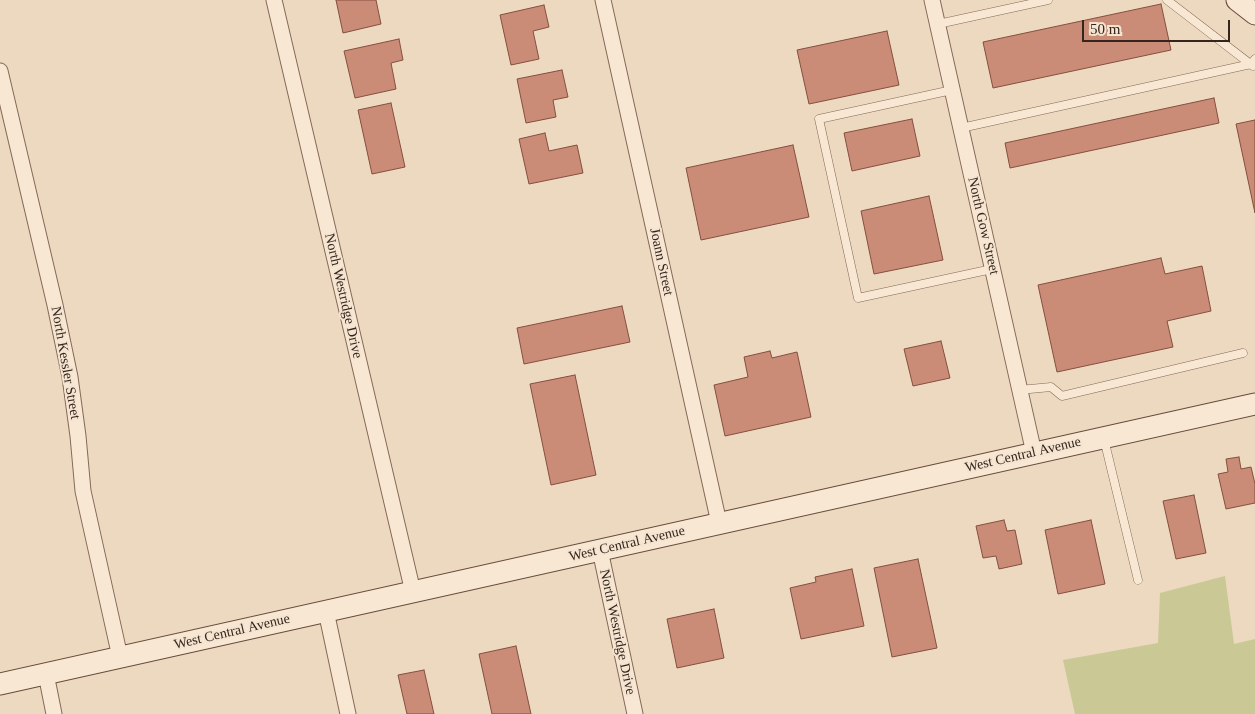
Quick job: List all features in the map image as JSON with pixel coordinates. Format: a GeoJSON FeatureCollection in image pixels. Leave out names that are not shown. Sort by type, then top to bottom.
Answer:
{"type":"FeatureCollection","features":[{"type":"Feature","properties":{"kind":"main road"},"geometry":{"type":"LineString","coordinates":[[1237,0],[1255,14]]}},
{"type":"Feature","properties":{"kind":"main road","name":"West Central Avenue"},"geometry":{"type":"LineString","coordinates":[[0,684],[1255,404]]}},
{"type":"Feature","properties":{"kind":"street","name":"North Westridge Drive"},"geometry":{"type":"LineString","coordinates":[[274,0],[413,592]]}},
{"type":"Feature","properties":{"kind":"street","name":"Joann Street"},"geometry":{"type":"LineString","coordinates":[[603,0],[719,523]]}},
{"type":"Feature","properties":{"kind":"street","name":"North Gow Street"},"geometry":{"type":"LineString","coordinates":[[932,0],[1034,453]]}},
{"type":"Feature","properties":{"kind":"street","name":"North Kessler Street"},"geometry":{"type":"LineString","coordinates":[[0,71],[55,305],[70,378],[83,491],[120,657]]}},
{"type":"Feature","properties":{"kind":"street","name":"North Westridge Drive"},"geometry":{"type":"LineString","coordinates":[[600,550],[635,714]]}},
{"type":"Feature","properties":{"kind":"street"},"geometry":{"type":"LineString","coordinates":[[326,611],[348,714]]}},
{"type":"Feature","properties":{"kind":"street"},"geometry":{"type":"LineString","coordinates":[[46,674],[54,714]]}},
{"type":"Feature","properties":{"kind":"lane"},"geometry":{"type":"LineString","coordinates":[[938,24],[1048,0]]}},
{"type":"Feature","properties":{"kind":"lane"},"geometry":{"type":"LineString","coordinates":[[1167,0],[1254,64]]}},
{"type":"Feature","properties":{"kind":"lane"},"geometry":{"type":"LineString","coordinates":[[961,128],[1254,64]]}},
{"type":"Feature","properties":{"kind":"lane"},"geometry":{"type":"LineString","coordinates":[[952,90],[819,119],[858,298],[992,269]]}},
{"type":"Feature","properties":{"kind":"lane"},"geometry":{"type":"LineString","coordinates":[[1019,390],[1051,387],[1062,396],[1243,354]]}},
{"type":"Feature","properties":{"kind":"lane"},"geometry":{"type":"LineString","coordinates":[[1104,437],[1138,580]]}},
{"type":"Feature","properties":{"kind":"shaded area"},"geometry":{"type":"Polygon","coordinates":[[[1225,576],[1234,644],[1255,639],[1255,714],[1075,714],[1063,660],[1158,643],[1160,593],[1225,576]]]}},
{"type":"Feature","properties":{"kind":"building"},"geometry":{"type":"Polygon","coordinates":[[[336,0],[376,0],[381,24],[343,33],[336,0]]]}},
{"type":"Feature","properties":{"kind":"building"},"geometry":{"type":"Polygon","coordinates":[[[1161,4],[1171,50],[993,88],[983,42],[1161,4]]]}},
{"type":"Feature","properties":{"kind":"building"},"geometry":{"type":"Polygon","coordinates":[[[544,5],[549,27],[533,31],[539,59],[511,65],[500,15],[544,5]]]}},
{"type":"Feature","properties":{"kind":"building"},"geometry":{"type":"Polygon","coordinates":[[[887,31],[899,85],[809,104],[797,50],[887,31]]]}},
{"type":"Feature","properties":{"kind":"building"},"geometry":{"type":"Polygon","coordinates":[[[399,39],[403,60],[391,63],[396,89],[355,98],[344,51],[399,39]]]}},
{"type":"Feature","properties":{"kind":"building"},"geometry":{"type":"Polygon","coordinates":[[[562,70],[568,97],[553,100],[556,117],[526,123],[517,79],[562,70]]]}},
{"type":"Feature","properties":{"kind":"building"},"geometry":{"type":"Polygon","coordinates":[[[1214,98],[1219,123],[1010,168],[1005,143],[1214,98]]]}},
{"type":"Feature","properties":{"kind":"building"},"geometry":{"type":"Polygon","coordinates":[[[391,103],[405,167],[372,174],[358,110],[391,103]]]}},
{"type":"Feature","properties":{"kind":"building"},"geometry":{"type":"Polygon","coordinates":[[[912,119],[920,156],[852,171],[844,133],[912,119]]]}},
{"type":"Feature","properties":{"kind":"building"},"geometry":{"type":"Polygon","coordinates":[[[1255,120],[1255,213],[1236,124],[1255,120]]]}},
{"type":"Feature","properties":{"kind":"building"},"geometry":{"type":"Polygon","coordinates":[[[545,133],[549,151],[577,145],[583,173],[529,184],[519,139],[545,133]]]}},
{"type":"Feature","properties":{"kind":"building"},"geometry":{"type":"Polygon","coordinates":[[[793,145],[809,217],[701,240],[686,168],[793,145]]]}},
{"type":"Feature","properties":{"kind":"building"},"geometry":{"type":"Polygon","coordinates":[[[929,196],[943,260],[874,274],[861,211],[929,196]]]}},
{"type":"Feature","properties":{"kind":"building"},"geometry":{"type":"Polygon","coordinates":[[[1161,258],[1165,274],[1202,266],[1211,311],[1167,321],[1173,347],[1057,372],[1038,285],[1161,258]]]}},
{"type":"Feature","properties":{"kind":"building"},"geometry":{"type":"Polygon","coordinates":[[[622,306],[630,342],[524,364],[517,328],[622,306]]]}},
{"type":"Feature","properties":{"kind":"building"},"geometry":{"type":"Polygon","coordinates":[[[941,341],[950,378],[913,386],[904,349],[941,341]]]}},
{"type":"Feature","properties":{"kind":"building"},"geometry":{"type":"Polygon","coordinates":[[[770,351],[772,358],[797,352],[811,417],[725,436],[714,385],[748,377],[744,357],[770,351]]]}},
{"type":"Feature","properties":{"kind":"building"},"geometry":{"type":"Polygon","coordinates":[[[575,375],[596,475],[551,485],[530,384],[575,375]]]}},
{"type":"Feature","properties":{"kind":"building"},"geometry":{"type":"Polygon","coordinates":[[[1239,457],[1241,469],[1251,467],[1255,484],[1255,503],[1226,509],[1218,474],[1228,472],[1226,459],[1239,457]]]}},
{"type":"Feature","properties":{"kind":"building"},"geometry":{"type":"Polygon","coordinates":[[[1194,495],[1206,553],[1176,559],[1163,501],[1194,495]]]}},
{"type":"Feature","properties":{"kind":"building"},"geometry":{"type":"Polygon","coordinates":[[[1004,520],[1007,531],[1015,530],[1022,564],[999,569],[996,556],[983,558],[976,526],[1004,520]]]}},
{"type":"Feature","properties":{"kind":"building"},"geometry":{"type":"Polygon","coordinates":[[[1091,520],[1105,584],[1058,594],[1045,530],[1091,520]]]}},
{"type":"Feature","properties":{"kind":"building"},"geometry":{"type":"Polygon","coordinates":[[[918,559],[937,648],[892,657],[874,568],[918,559]]]}},
{"type":"Feature","properties":{"kind":"building"},"geometry":{"type":"Polygon","coordinates":[[[852,569],[864,626],[801,639],[790,588],[816,582],[815,577],[852,569]]]}},
{"type":"Feature","properties":{"kind":"building"},"geometry":{"type":"Polygon","coordinates":[[[714,609],[724,658],[677,668],[667,619],[714,609]]]}},
{"type":"Feature","properties":{"kind":"building"},"geometry":{"type":"Polygon","coordinates":[[[516,646],[531,714],[492,714],[479,654],[516,646]]]}},
{"type":"Feature","properties":{"kind":"building"},"geometry":{"type":"Polygon","coordinates":[[[424,670],[434,714],[407,714],[398,675],[424,670]]]}}]}
